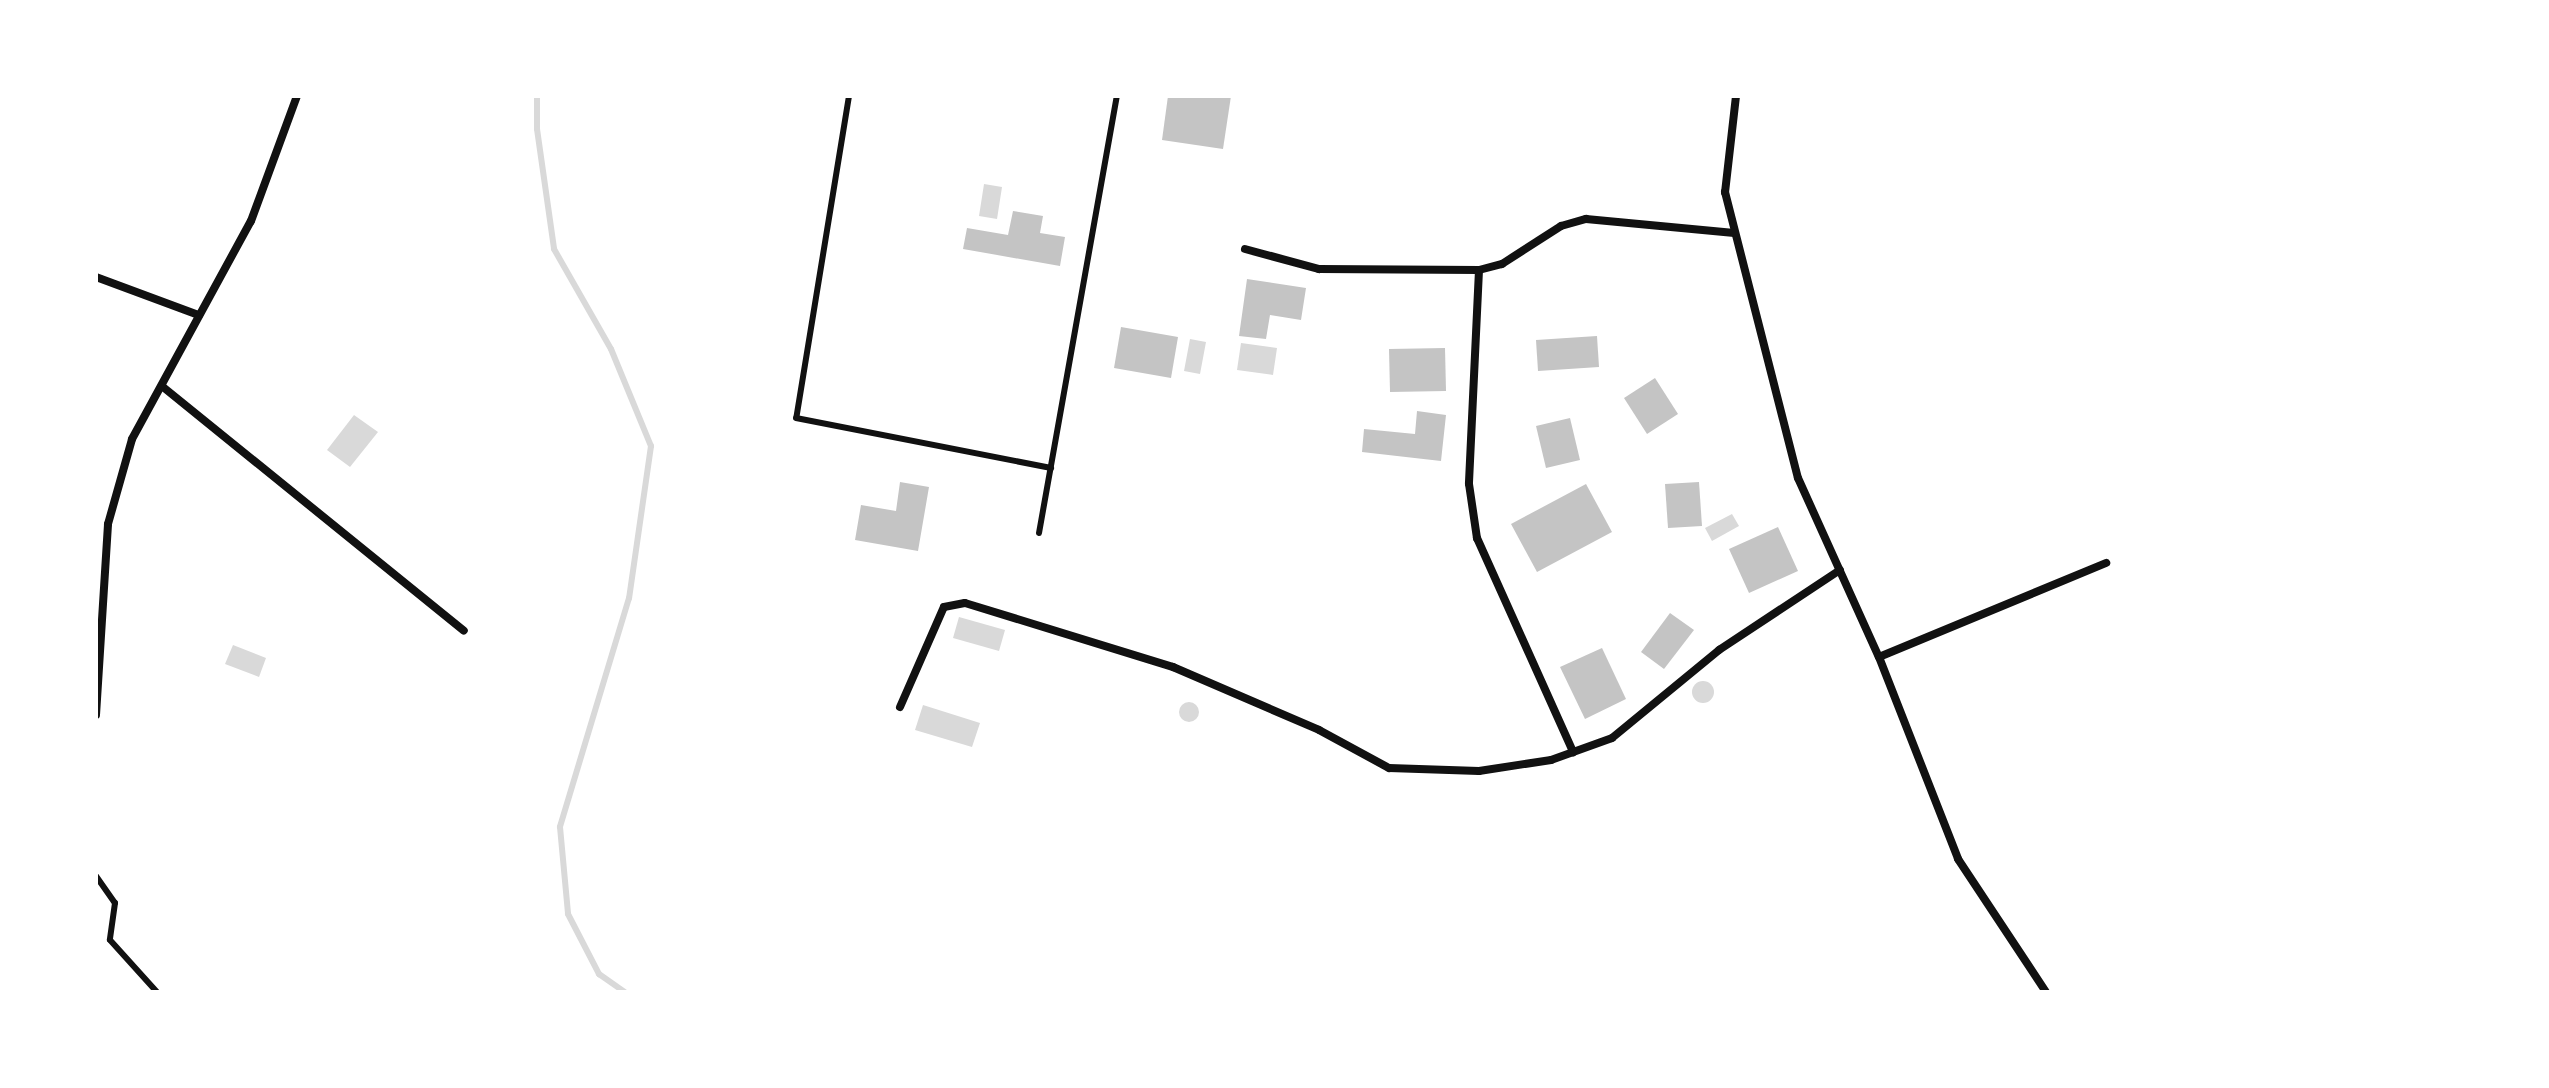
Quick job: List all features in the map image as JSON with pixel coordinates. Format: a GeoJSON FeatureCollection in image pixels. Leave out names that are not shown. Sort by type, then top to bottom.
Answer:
{"type":"FeatureCollection","features":[{"type":"Feature","properties":{"kind":"street"},"geometry":{"type":"LineString","coordinates":[[96,715],[108,524],[132,439],[251,221],[297,96]]}},
{"type":"Feature","properties":{"kind":"street"},"geometry":{"type":"LineString","coordinates":[[1736,96],[1725,192],[1798,478],[1879,657],[1958,859],[2046,992]]}},
{"type":"Feature","properties":{"kind":"street"},"geometry":{"type":"LineString","coordinates":[[1245,249],[1319,269],[1479,270],[1502,264],[1561,226],[1586,219],[1734,233]]}},
{"type":"Feature","properties":{"kind":"street"},"geometry":{"type":"LineString","coordinates":[[1479,270],[1469,484],[1477,538],[1573,752]]}},
{"type":"Feature","properties":{"kind":"street"},"geometry":{"type":"LineString","coordinates":[[96,277],[199,315]]}},
{"type":"Feature","properties":{"kind":"street"},"geometry":{"type":"LineString","coordinates":[[163,387],[464,631]]}},
{"type":"Feature","properties":{"kind":"street"},"geometry":{"type":"LineString","coordinates":[[1879,657],[2106,563]]}},
{"type":"Feature","properties":{"kind":"street"},"geometry":{"type":"LineString","coordinates":[[900,707],[944,607],[951,602],[1173,667],[1319,730],[1389,768],[1479,771],[1573,752],[1612,738],[1719,650],[1840,570]]}},
{"type":"Feature","properties":{"kind":"lane"},"geometry":{"type":"LineString","coordinates":[[849,96],[796,418],[1051,468]]}},
{"type":"Feature","properties":{"kind":"lane"},"geometry":{"type":"LineString","coordinates":[[1039,533],[1117,96]]}},
{"type":"Feature","properties":{"kind":"lane"},"geometry":{"type":"LineString","coordinates":[[96,876],[115,903],[110,940],[157,992]]}},
{"type":"Feature","properties":{"kind":"shaded area"},"geometry":{"type":"Polygon","coordinates":[[[984,184],[1002,187],[997,219],[979,216],[984,184]]]}},
{"type":"Feature","properties":{"kind":"shaded area"},"geometry":{"type":"Polygon","coordinates":[[[1190,339],[1206,342],[1200,374],[1184,371],[1190,339]]]}},
{"type":"Feature","properties":{"kind":"shaded area"},"geometry":{"type":"Polygon","coordinates":[[[1241,343],[1277,348],[1273,375],[1237,370],[1241,343]]]}},
{"type":"Feature","properties":{"kind":"shaded area"},"geometry":{"type":"Polygon","coordinates":[[[354,415],[378,432],[350,467],[327,450],[354,415]]]}},
{"type":"Feature","properties":{"kind":"shaded area"},"geometry":{"type":"Polygon","coordinates":[[[1732,514],[1739,526],[1712,541],[1705,528],[1732,514]]]}},
{"type":"Feature","properties":{"kind":"shaded area"},"geometry":{"type":"Polygon","coordinates":[[[959,617],[1005,630],[999,651],[953,638],[959,617]]]}},
{"type":"Feature","properties":{"kind":"shaded area"},"geometry":{"type":"Polygon","coordinates":[[[233,645],[266,658],[259,677],[225,664],[233,645]]]}},
{"type":"Feature","properties":{"kind":"shaded area"},"geometry":{"type":"Polygon","coordinates":[[[1703,681],[1711,684],[1714,692],[1711,700],[1703,703],[1695,700],[1692,692],[1695,684],[1703,681]]]}},
{"type":"Feature","properties":{"kind":"shaded area"},"geometry":{"type":"Polygon","coordinates":[[[1189,702],[1196,705],[1199,712],[1196,719],[1189,722],[1182,719],[1179,712],[1182,705],[1189,702]]]}},
{"type":"Feature","properties":{"kind":"shaded area"},"geometry":{"type":"Polygon","coordinates":[[[923,705],[980,723],[972,747],[915,730],[923,705]]]}},
{"type":"Feature","properties":{"kind":"building"},"geometry":{"type":"Polygon","coordinates":[[[1168,96],[1231,96],[1223,149],[1162,140],[1168,96]]]}},
{"type":"Feature","properties":{"kind":"building"},"geometry":{"type":"Polygon","coordinates":[[[1013,211],[1043,216],[1040,233],[1065,237],[1060,266],[963,249],[967,228],[1008,235],[1013,211]]]}},
{"type":"Feature","properties":{"kind":"building"},"geometry":{"type":"Polygon","coordinates":[[[1247,279],[1306,288],[1301,320],[1270,315],[1266,339],[1239,336],[1247,279]]]}},
{"type":"Feature","properties":{"kind":"building"},"geometry":{"type":"Polygon","coordinates":[[[1121,327],[1178,337],[1171,378],[1114,368],[1121,327]]]}},
{"type":"Feature","properties":{"kind":"building"},"geometry":{"type":"Polygon","coordinates":[[[1597,336],[1599,367],[1538,371],[1536,340],[1597,336]]]}},
{"type":"Feature","properties":{"kind":"building"},"geometry":{"type":"Polygon","coordinates":[[[1445,348],[1446,391],[1390,392],[1389,349],[1445,348]]]}},
{"type":"Feature","properties":{"kind":"building"},"geometry":{"type":"Polygon","coordinates":[[[1655,378],[1678,414],[1647,434],[1624,398],[1655,378]]]}},
{"type":"Feature","properties":{"kind":"building"},"geometry":{"type":"Polygon","coordinates":[[[1417,411],[1446,415],[1441,461],[1362,452],[1364,429],[1415,434],[1417,411]]]}},
{"type":"Feature","properties":{"kind":"building"},"geometry":{"type":"Polygon","coordinates":[[[1570,418],[1580,460],[1546,468],[1536,426],[1570,418]]]}},
{"type":"Feature","properties":{"kind":"building"},"geometry":{"type":"Polygon","coordinates":[[[900,482],[929,487],[918,551],[855,540],[861,505],[896,511],[900,482]]]}},
{"type":"Feature","properties":{"kind":"building"},"geometry":{"type":"Polygon","coordinates":[[[1699,482],[1702,526],[1668,528],[1665,484],[1699,482]]]}},
{"type":"Feature","properties":{"kind":"building"},"geometry":{"type":"Polygon","coordinates":[[[1586,484],[1612,532],[1537,572],[1511,524],[1586,484]]]}},
{"type":"Feature","properties":{"kind":"building"},"geometry":{"type":"Polygon","coordinates":[[[1778,527],[1798,571],[1749,593],[1729,549],[1778,527]]]}},
{"type":"Feature","properties":{"kind":"building"},"geometry":{"type":"Polygon","coordinates":[[[1670,613],[1694,630],[1664,669],[1641,652],[1670,613]]]}},
{"type":"Feature","properties":{"kind":"building"},"geometry":{"type":"Polygon","coordinates":[[[1602,648],[1626,699],[1585,719],[1560,667],[1602,648]]]}},
{"type":"Feature","properties":{"kind":"waterway"},"geometry":{"type":"LineString","coordinates":[[537,96],[537,129],[554,249],[611,349],[651,446],[629,598],[560,827],[568,914],[599,974],[625,992]]}}]}
